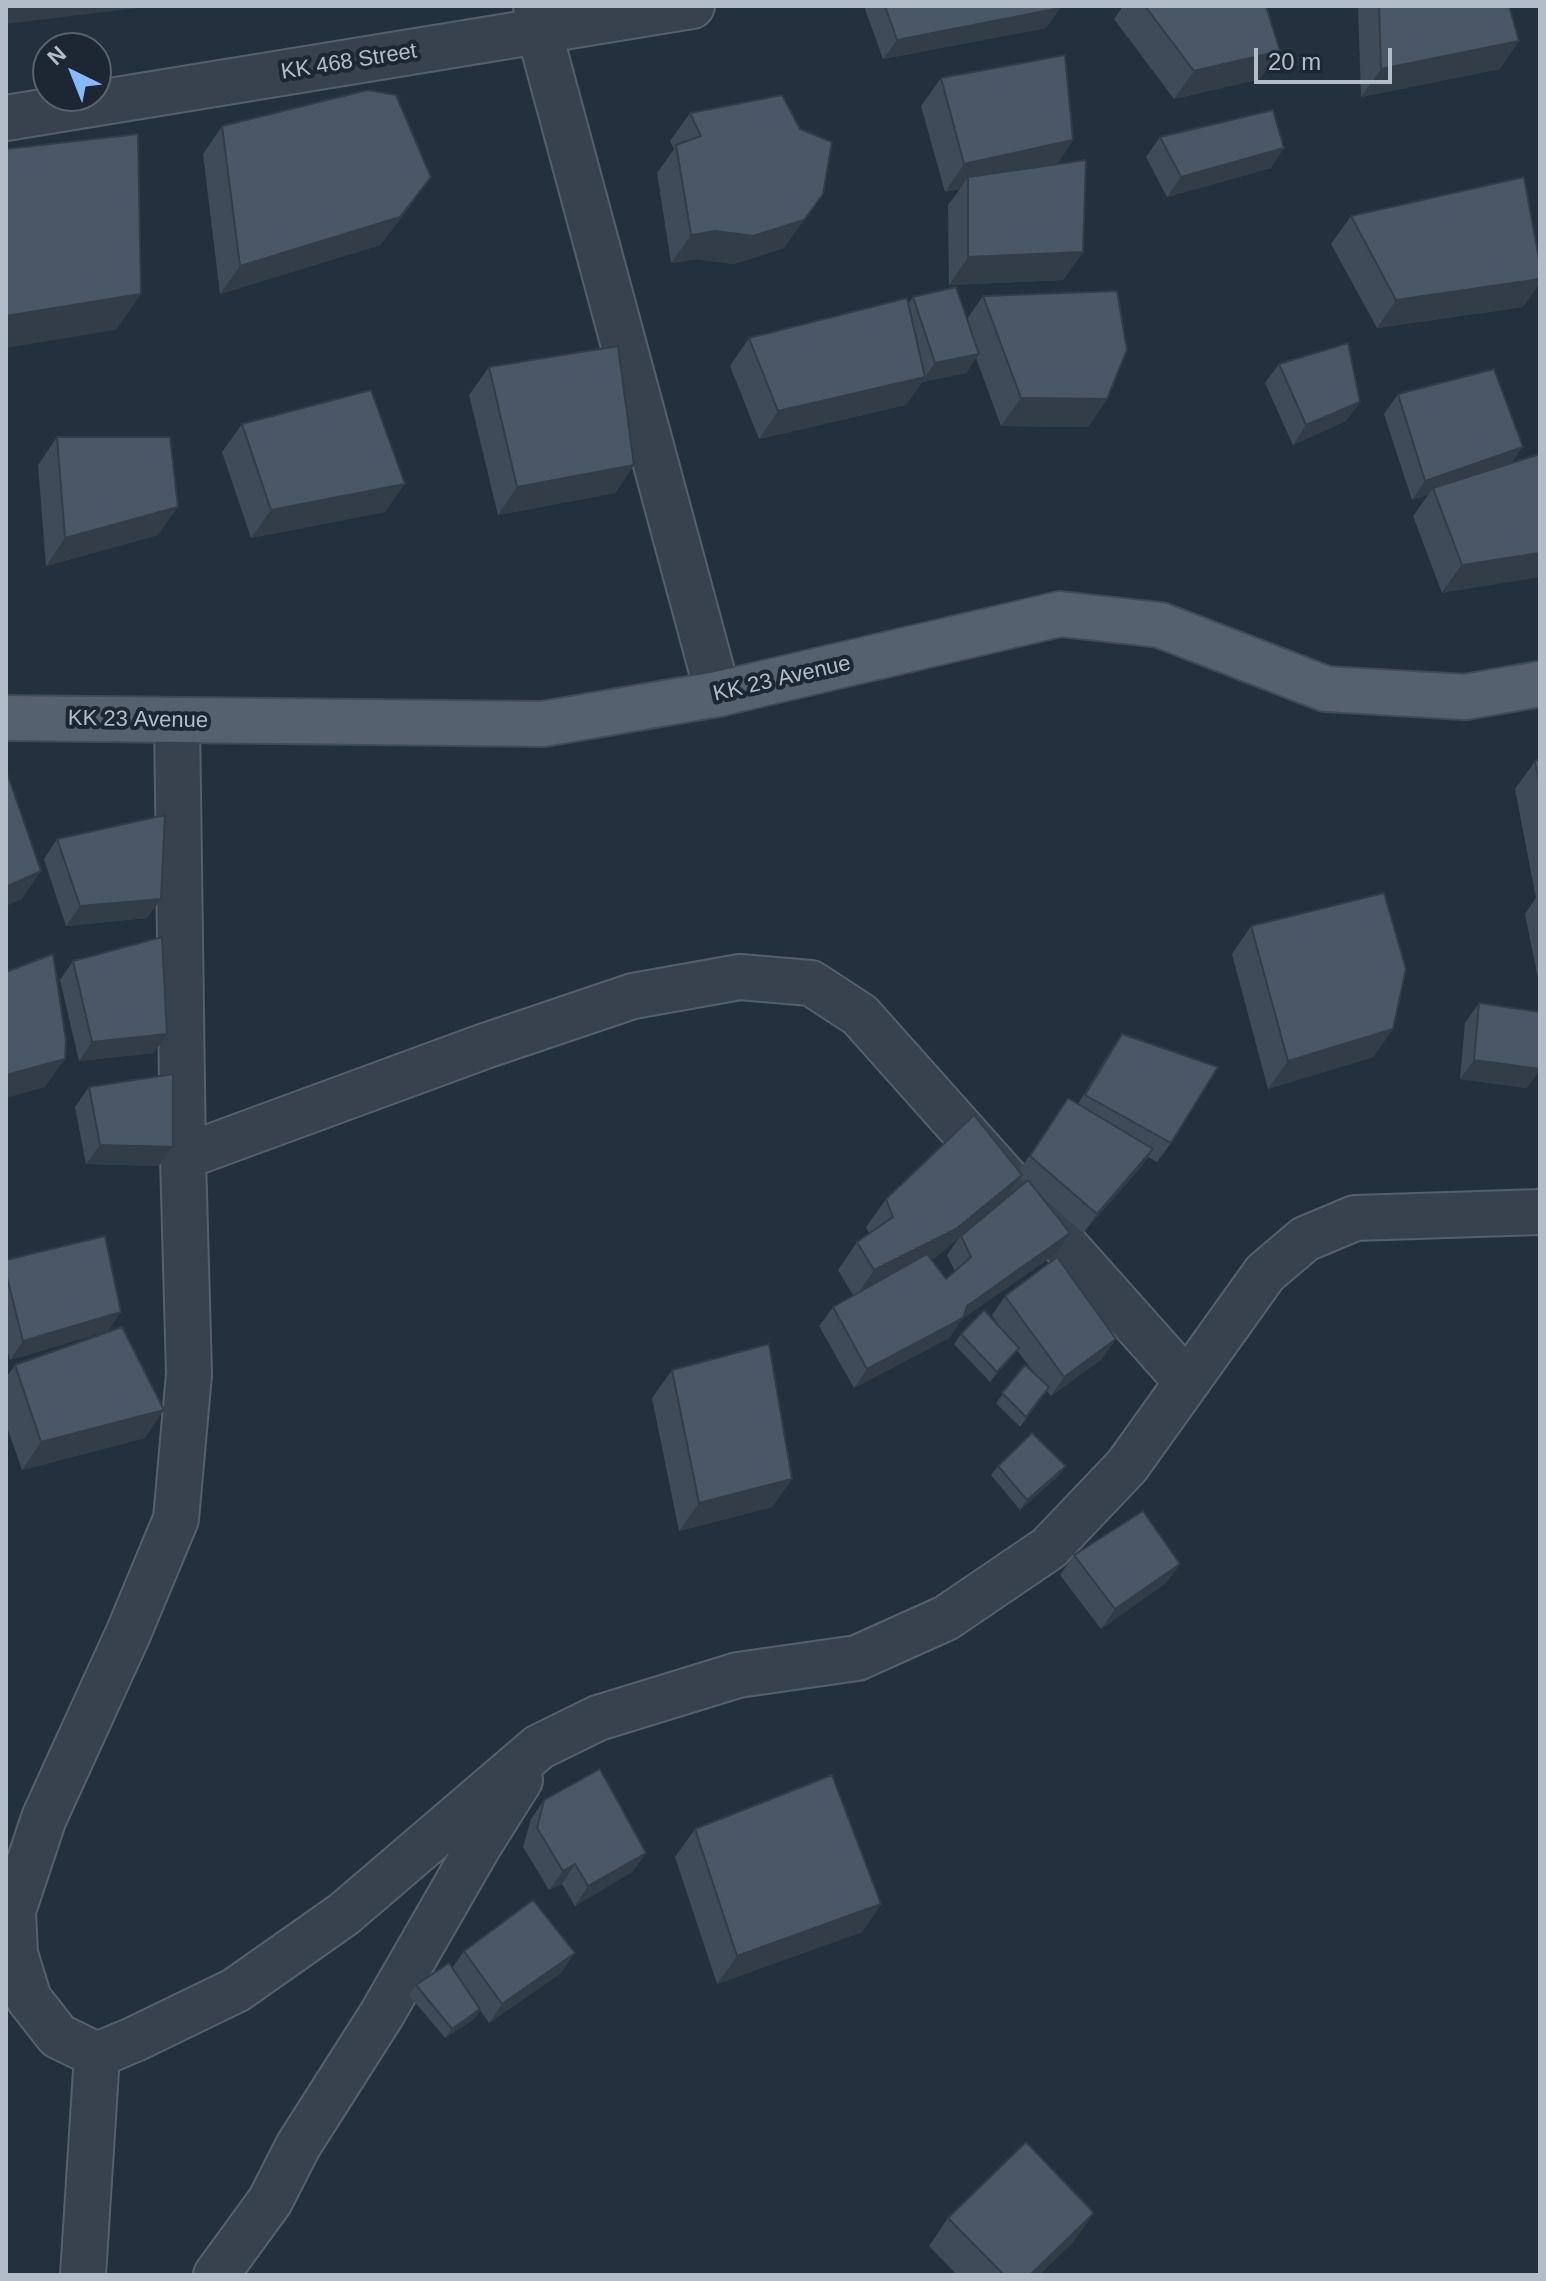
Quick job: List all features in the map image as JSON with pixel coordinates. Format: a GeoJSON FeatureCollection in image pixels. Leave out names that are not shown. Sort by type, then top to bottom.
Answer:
{"type":"FeatureCollection","features":[{"type":"Feature","properties":{"kind":"main road","name":"KK 23 Avenue"},"geometry":{"type":"LineString","coordinates":[[6,718],[543,724],[718,694],[1060,614],[1160,625],[1326,689],[1465,697],[1540,684]]}},
{"type":"Feature","properties":{"kind":"street","name":"KK 468 Street"},"geometry":{"type":"LineString","coordinates":[[6,118],[538,18],[692,6]]}},
{"type":"Feature","properties":{"kind":"street"},"geometry":{"type":"LineString","coordinates":[[538,18],[718,694]]}},
{"type":"Feature","properties":{"kind":"street"},"geometry":{"type":"LineString","coordinates":[[177,720],[189,1374],[176,1519],[128,1634],[44,1818],[13,1911],[15,1954],[29,1999],[58,2036],[97,2055],[236,1990],[344,1914],[539,1747],[598,1718],[738,1675],[857,1658],[946,1618],[1049,1548],[1127,1466],[1265,1273],[1305,1239],[1355,1218],[1540,1212]]}},
{"type":"Feature","properties":{"kind":"street"},"geometry":{"type":"LineString","coordinates":[[183,1157],[485,1046],[633,996],[740,977],[811,983],[860,1015],[1187,1382]]}},
{"type":"Feature","properties":{"kind":"street"},"geometry":{"type":"LineString","coordinates":[[216,2275],[270,2201],[298,2146],[382,2014],[539,1747]]}},
{"type":"Feature","properties":{"kind":"street"},"geometry":{"type":"LineString","coordinates":[[83,2275],[97,2055]]}},
{"type":"Feature","properties":{"kind":"building"},"geometry":{"type":"Polygon","coordinates":[[[885,6],[1059,6],[1060,8],[897,40],[885,6]]]}},
{"type":"Feature","properties":{"kind":"building"},"geometry":{"type":"Polygon","coordinates":[[[1145,6],[1266,6],[1280,51],[1194,71],[1145,6]]]}},
{"type":"Feature","properties":{"kind":"building"},"geometry":{"type":"Polygon","coordinates":[[[1379,6],[1509,6],[1519,41],[1381,69],[1379,6]]]}},
{"type":"Feature","properties":{"kind":"building"},"geometry":{"type":"Polygon","coordinates":[[[1065,55],[1073,140],[964,164],[941,78],[1065,55]]]}},
{"type":"Feature","properties":{"kind":"building"},"geometry":{"type":"Polygon","coordinates":[[[368,90],[396,95],[431,177],[400,217],[240,266],[222,126],[368,90]]]}},
{"type":"Feature","properties":{"kind":"building"},"geometry":{"type":"Polygon","coordinates":[[[782,95],[800,129],[832,142],[823,194],[804,220],[753,236],[715,231],[691,235],[676,145],[701,136],[690,113],[782,95]]]}},
{"type":"Feature","properties":{"kind":"building"},"geometry":{"type":"Polygon","coordinates":[[[1273,110],[1284,148],[1181,177],[1160,137],[1273,110]]]}},
{"type":"Feature","properties":{"kind":"building"},"geometry":{"type":"Polygon","coordinates":[[[138,134],[141,294],[6,316],[6,149],[138,134]]]}},
{"type":"Feature","properties":{"kind":"building"},"geometry":{"type":"Polygon","coordinates":[[[1086,160],[1083,252],[968,257],[968,177],[1086,160]]]}},
{"type":"Feature","properties":{"kind":"building"},"geometry":{"type":"Polygon","coordinates":[[[1524,177],[1540,279],[1396,300],[1351,216],[1524,177]]]}},
{"type":"Feature","properties":{"kind":"building"},"geometry":{"type":"Polygon","coordinates":[[[956,287],[979,354],[935,363],[913,297],[956,287]]]}},
{"type":"Feature","properties":{"kind":"building"},"geometry":{"type":"Polygon","coordinates":[[[1117,291],[1127,350],[1107,399],[1021,398],[983,296],[1117,291]]]}},
{"type":"Feature","properties":{"kind":"building"},"geometry":{"type":"Polygon","coordinates":[[[907,298],[925,377],[778,411],[749,338],[907,298]]]}},
{"type":"Feature","properties":{"kind":"building"},"geometry":{"type":"Polygon","coordinates":[[[1348,343],[1360,402],[1306,425],[1279,364],[1348,343]]]}},
{"type":"Feature","properties":{"kind":"building"},"geometry":{"type":"Polygon","coordinates":[[[618,346],[634,465],[517,487],[489,367],[618,346]]]}},
{"type":"Feature","properties":{"kind":"building"},"geometry":{"type":"Polygon","coordinates":[[[1494,369],[1523,447],[1425,481],[1398,394],[1494,369]]]}},
{"type":"Feature","properties":{"kind":"building"},"geometry":{"type":"Polygon","coordinates":[[[371,390],[405,484],[271,510],[242,424],[371,390]]]}},
{"type":"Feature","properties":{"kind":"building"},"geometry":{"type":"Polygon","coordinates":[[[57,437],[170,437],[178,507],[65,538],[57,437]]]}},
{"type":"Feature","properties":{"kind":"building"},"geometry":{"type":"Polygon","coordinates":[[[1540,454],[1540,553],[1462,565],[1433,488],[1540,454]]]}},
{"type":"Feature","properties":{"kind":"building"},"geometry":{"type":"Polygon","coordinates":[[[1540,759],[1540,787],[1535,761],[1540,759]]]}},
{"type":"Feature","properties":{"kind":"building"},"geometry":{"type":"Polygon","coordinates":[[[6,770],[41,871],[6,887],[6,770]]]}},
{"type":"Feature","properties":{"kind":"building"},"geometry":{"type":"Polygon","coordinates":[[[165,815],[161,899],[80,906],[57,839],[165,815]]]}},
{"type":"Feature","properties":{"kind":"building"},"geometry":{"type":"Polygon","coordinates":[[[1384,893],[1406,969],[1393,1029],[1288,1061],[1251,926],[1384,893]]]}},
{"type":"Feature","properties":{"kind":"building"},"geometry":{"type":"Polygon","coordinates":[[[162,937],[167,1034],[92,1042],[73,961],[162,937]]]}},
{"type":"Feature","properties":{"kind":"building"},"geometry":{"type":"Polygon","coordinates":[[[53,954],[66,1041],[65,1059],[6,1075],[6,972],[53,954]]]}},
{"type":"Feature","properties":{"kind":"building"},"geometry":{"type":"Polygon","coordinates":[[[1479,1003],[1540,1012],[1540,1069],[1474,1060],[1479,1003]]]}},
{"type":"Feature","properties":{"kind":"building"},"geometry":{"type":"Polygon","coordinates":[[[1122,1034],[1218,1067],[1171,1143],[1085,1095],[1122,1034]]]}},
{"type":"Feature","properties":{"kind":"building"},"geometry":{"type":"Polygon","coordinates":[[[173,1074],[173,1147],[100,1145],[89,1087],[173,1074]]]}},
{"type":"Feature","properties":{"kind":"building"},"geometry":{"type":"Polygon","coordinates":[[[1068,1098],[1153,1149],[1097,1214],[1030,1156],[1068,1098]]]}},
{"type":"Feature","properties":{"kind":"building"},"geometry":{"type":"Polygon","coordinates":[[[974,1115],[1022,1175],[956,1229],[874,1270],[857,1242],[893,1217],[886,1199],[974,1115]]]}},
{"type":"Feature","properties":{"kind":"building"},"geometry":{"type":"Polygon","coordinates":[[[1028,1180],[1070,1233],[967,1306],[963,1318],[867,1369],[833,1307],[927,1254],[946,1279],[971,1257],[961,1236],[1028,1180]]]}},
{"type":"Feature","properties":{"kind":"building"},"geometry":{"type":"Polygon","coordinates":[[[105,1236],[121,1312],[23,1341],[6,1273],[6,1260],[105,1236]]]}},
{"type":"Feature","properties":{"kind":"building"},"geometry":{"type":"Polygon","coordinates":[[[1057,1257],[1116,1339],[1064,1377],[1005,1296],[1057,1257]]]}},
{"type":"Feature","properties":{"kind":"building"},"geometry":{"type":"Polygon","coordinates":[[[984,1310],[1019,1348],[997,1372],[961,1334],[984,1310]]]}},
{"type":"Feature","properties":{"kind":"building"},"geometry":{"type":"Polygon","coordinates":[[[122,1327],[164,1410],[41,1442],[15,1365],[122,1327]]]}},
{"type":"Feature","properties":{"kind":"building"},"geometry":{"type":"Polygon","coordinates":[[[769,1344],[792,1479],[699,1503],[672,1370],[769,1344]]]}},
{"type":"Feature","properties":{"kind":"building"},"geometry":{"type":"Polygon","coordinates":[[[1025,1365],[1049,1387],[1026,1417],[1002,1393],[1025,1365]]]}},
{"type":"Feature","properties":{"kind":"building"},"geometry":{"type":"Polygon","coordinates":[[[1032,1433],[1066,1466],[1027,1500],[998,1466],[1032,1433]]]}},
{"type":"Feature","properties":{"kind":"building"},"geometry":{"type":"Polygon","coordinates":[[[1143,1511],[1180,1564],[1115,1609],[1074,1555],[1143,1511]]]}},
{"type":"Feature","properties":{"kind":"building"},"geometry":{"type":"Polygon","coordinates":[[[600,1769],[646,1853],[588,1886],[575,1864],[563,1871],[537,1828],[544,1800],[600,1769]]]}},
{"type":"Feature","properties":{"kind":"building"},"geometry":{"type":"Polygon","coordinates":[[[832,1775],[881,1904],[737,1956],[695,1829],[832,1775]]]}},
{"type":"Feature","properties":{"kind":"building"},"geometry":{"type":"Polygon","coordinates":[[[533,1900],[575,1953],[502,2004],[464,1951],[533,1900]]]}},
{"type":"Feature","properties":{"kind":"building"},"geometry":{"type":"Polygon","coordinates":[[[449,1963],[480,2009],[452,2029],[416,1985],[449,1963]]]}},
{"type":"Feature","properties":{"kind":"building"},"geometry":{"type":"Polygon","coordinates":[[[1026,2142],[1094,2213],[1030,2275],[1004,2275],[948,2218],[1026,2142]]]}}]}
